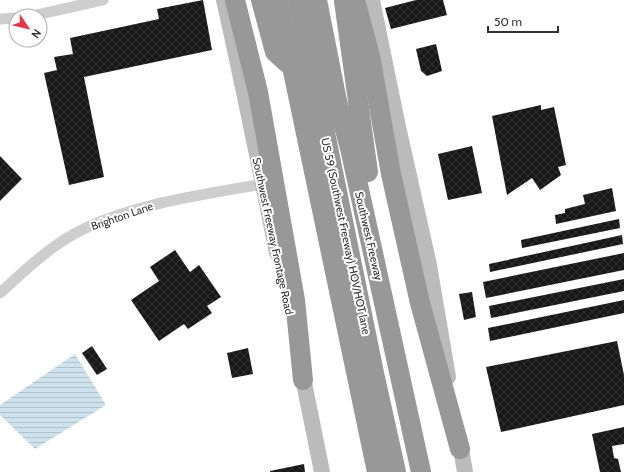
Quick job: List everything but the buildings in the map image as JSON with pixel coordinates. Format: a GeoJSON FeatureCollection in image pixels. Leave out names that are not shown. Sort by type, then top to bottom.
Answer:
{"type":"FeatureCollection","features":[{"type":"Feature","properties":{"kind":"highway"},"geometry":{"type":"LineString","coordinates":[[235,0],[258,92],[295,300],[303,380]]}},
{"type":"Feature","properties":{"kind":"highway"},"geometry":{"type":"LineString","coordinates":[[261,0],[275,52],[293,69]]}},
{"type":"Feature","properties":{"kind":"highway"},"geometry":{"type":"LineString","coordinates":[[278,0],[377,472]]}},
{"type":"Feature","properties":{"kind":"highway","name":"US 59 (Southwest Freeway) HOV/HOT lane"},"geometry":{"type":"LineString","coordinates":[[298,0],[374,373],[396,472]]}},
{"type":"Feature","properties":{"kind":"highway","name":"Southwest Freeway"},"geometry":{"type":"LineString","coordinates":[[317,0],[337,101],[350,148],[420,472]]}},
{"type":"Feature","properties":{"kind":"highway"},"geometry":{"type":"LineString","coordinates":[[344,0],[368,172],[362,207]]}},
{"type":"Feature","properties":{"kind":"highway"},"geometry":{"type":"LineString","coordinates":[[355,0],[370,56],[391,174],[420,303],[460,448]]}},
{"type":"Feature","properties":{"kind":"main road","name":"Southwest Freeway Frontage Road"},"geometry":{"type":"LineString","coordinates":[[224,0],[244,89],[322,472]]}},
{"type":"Feature","properties":{"kind":"main road"},"geometry":{"type":"LineString","coordinates":[[372,0],[397,122],[429,265],[465,472]]}},
{"type":"Feature","properties":{"kind":"street"},"geometry":{"type":"LineString","coordinates":[[48,12],[103,0]]}},
{"type":"Feature","properties":{"kind":"street","name":"Brighton Lane"},"geometry":{"type":"LineString","coordinates":[[0,293],[49,250],[74,234],[102,221],[152,205],[263,184]]}},
{"type":"Feature","properties":{"kind":"water"},"geometry":{"type":"Polygon","coordinates":[[[75,354],[106,405],[35,449],[0,415],[0,405],[75,354]]]}}]}
